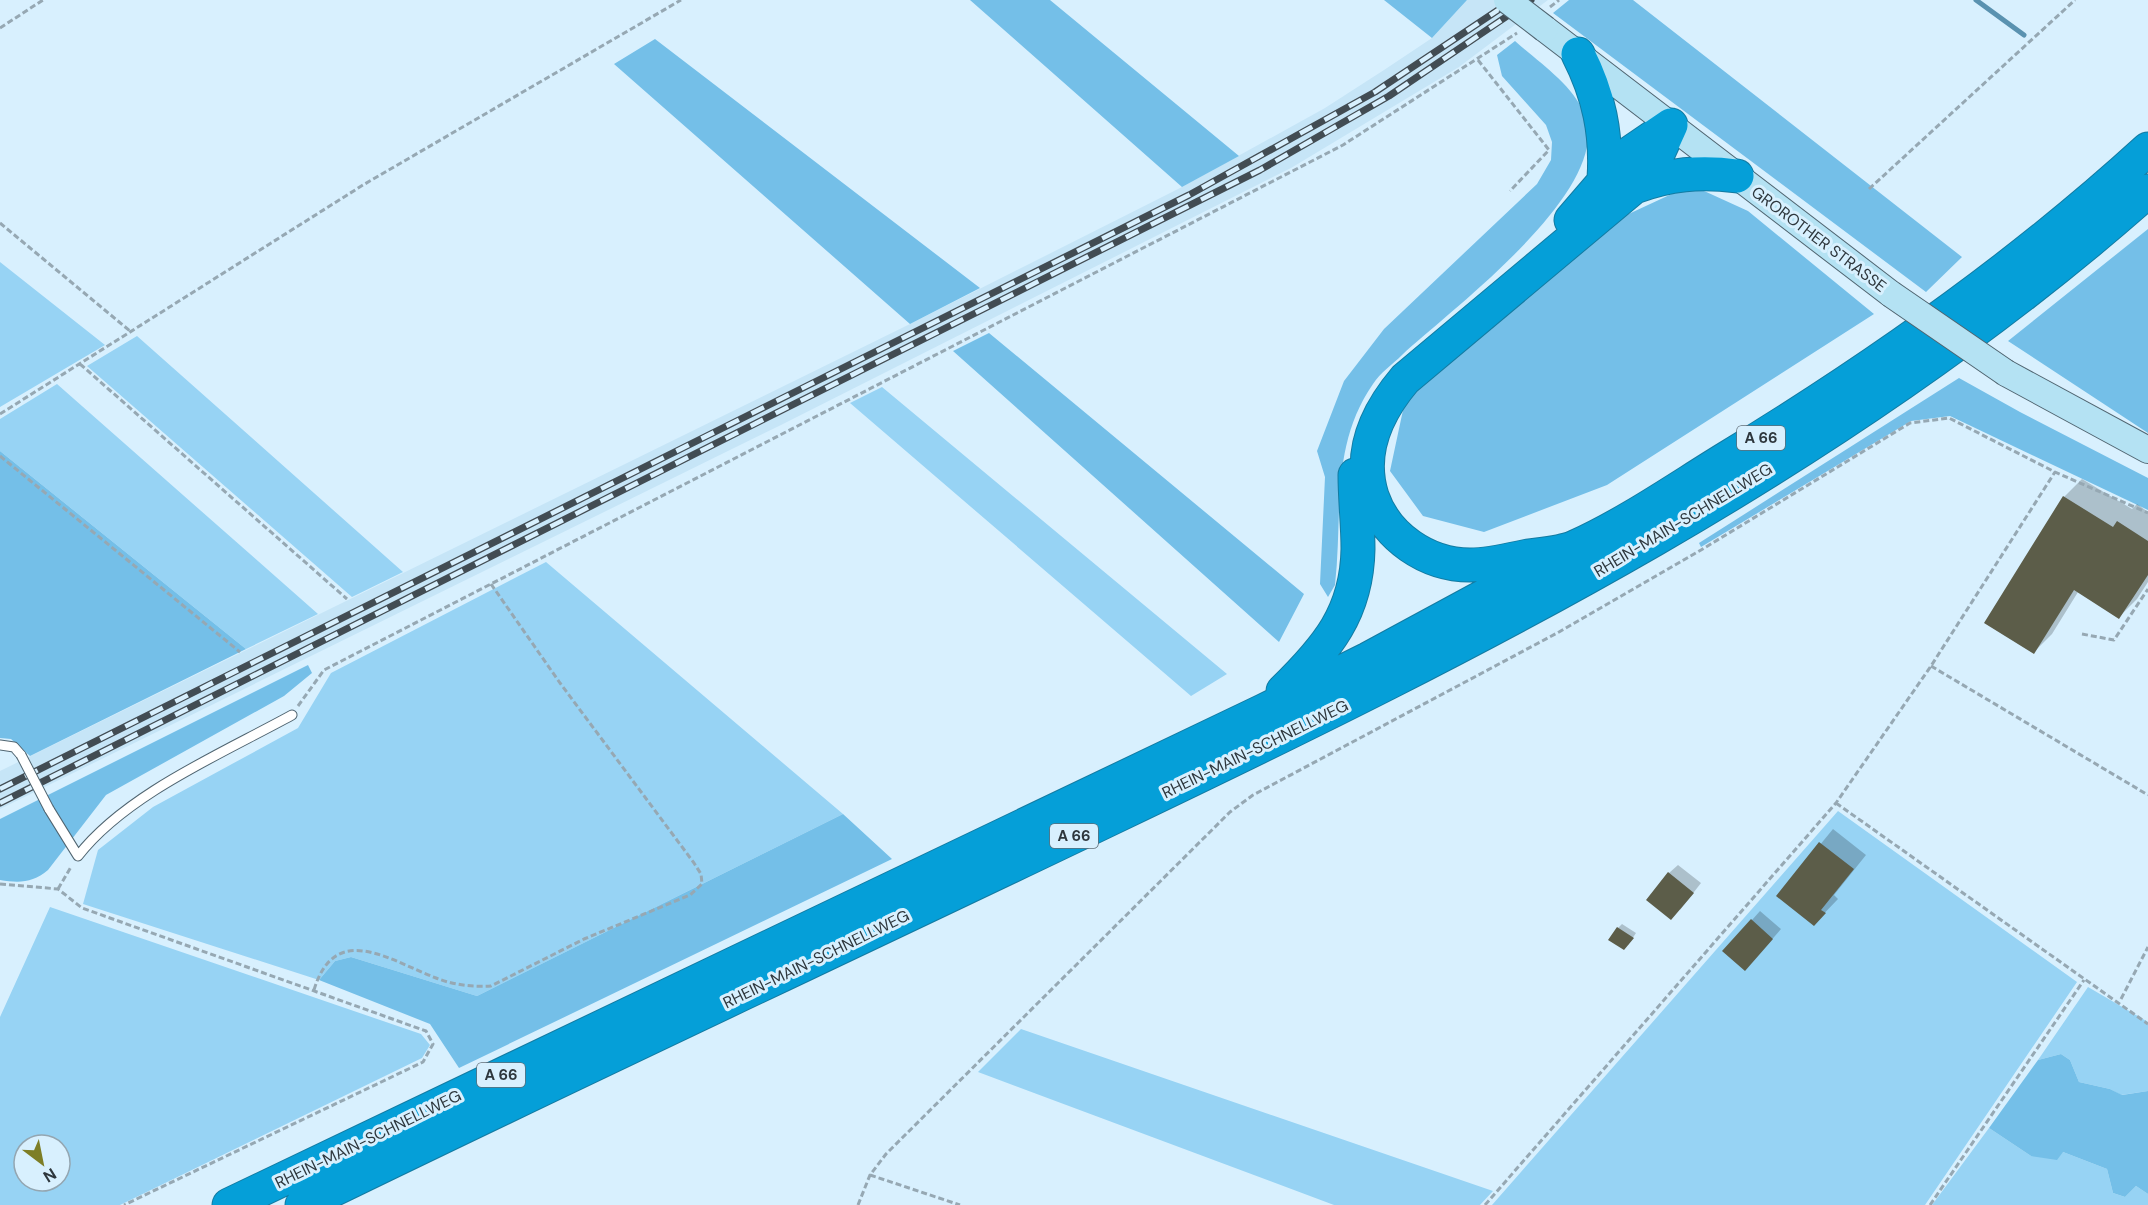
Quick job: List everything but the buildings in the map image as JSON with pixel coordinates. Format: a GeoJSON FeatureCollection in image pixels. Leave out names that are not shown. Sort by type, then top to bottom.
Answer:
{"type":"FeatureCollection","features":[{"type":"Feature","properties":{"kind":"highway"},"geometry":{"type":"LineString","coordinates":[[1578,54],[1592,84],[1619,183]]}},
{"type":"Feature","properties":{"kind":"highway"},"geometry":{"type":"LineString","coordinates":[[1263,711],[1326,646],[1351,599],[1358,557],[1355,486],[1357,444],[1374,402],[1406,364],[1555,237],[1619,183],[1652,167],[1671,125]]}},
{"type":"Feature","properties":{"kind":"highway","name":"A 66"},"geometry":{"type":"LineString","coordinates":[[1573,548],[1668,495],[1851,378],[2026,251],[2148,149]]}},
{"type":"Feature","properties":{"kind":"highway"},"geometry":{"type":"LineString","coordinates":[[1573,548],[1470,565],[1454,564],[1424,555],[1398,537],[1379,512],[1369,481],[1368,449],[1378,418],[1405,378],[1619,183],[1685,173],[1711,172],[1737,176]]}},
{"type":"Feature","properties":{"kind":"highway","name":"RHEIN-MAIN-SCHNELLWEG"},"geometry":{"type":"LineString","coordinates":[[302,1205],[1276,739],[1526,612],[1715,503],[1882,396],[2015,300],[2143,197]]}},
{"type":"Feature","properties":{"kind":"highway","name":"RHEIN-MAIN-SCHNELLWEG"},"geometry":{"type":"LineString","coordinates":[[230,1205],[1263,711],[1419,632],[1573,548]]}},
{"type":"Feature","properties":{"kind":"main road","name":"GROROTHER STRASSE"},"geometry":{"type":"LineString","coordinates":[[1507,0],[1891,294],[2006,373],[2148,450]]}},
{"type":"Feature","properties":{"kind":"lane"},"geometry":{"type":"LineString","coordinates":[[0,745],[14,747],[21,754],[49,809],[78,856],[107,826],[136,802],[292,714]]}},
{"type":"Feature","properties":{"kind":"path"},"geometry":{"type":"LineString","coordinates":[[0,28],[43,0]]}},
{"type":"Feature","properties":{"kind":"path"},"geometry":{"type":"LineString","coordinates":[[0,414],[363,185],[681,0]]}},
{"type":"Feature","properties":{"kind":"path"},"geometry":{"type":"LineString","coordinates":[[292,714],[324,670],[1343,145],[1537,23],[1558,0]]}},
{"type":"Feature","properties":{"kind":"path"},"geometry":{"type":"LineString","coordinates":[[1869,189],[2075,0]]}},
{"type":"Feature","properties":{"kind":"path"},"geometry":{"type":"LineString","coordinates":[[1478,60],[1549,150],[1510,191]]}},
{"type":"Feature","properties":{"kind":"path"},"geometry":{"type":"LineString","coordinates":[[0,223],[131,332]]}},
{"type":"Feature","properties":{"kind":"path"},"geometry":{"type":"LineString","coordinates":[[80,364],[347,599]]}},
{"type":"Feature","properties":{"kind":"path"},"geometry":{"type":"LineString","coordinates":[[858,1205],[870,1175],[886,1154],[1230,812],[1252,795],[1559,632],[1910,423],[1949,418],[2055,472],[2148,513]]}},
{"type":"Feature","properties":{"kind":"path"},"geometry":{"type":"LineString","coordinates":[[0,456],[240,652]]}},
{"type":"Feature","properties":{"kind":"path"},"geometry":{"type":"LineString","coordinates":[[1485,1205],[1836,803],[1931,666],[2055,472]]}},
{"type":"Feature","properties":{"kind":"path"},"geometry":{"type":"LineString","coordinates":[[314,990],[320,970],[330,959],[354,949],[386,957],[438,979],[475,987],[491,986],[584,939],[690,895],[702,884],[701,874],[694,863],[491,584]]}},
{"type":"Feature","properties":{"kind":"path"},"geometry":{"type":"LineString","coordinates":[[2082,634],[2114,640],[2148,589]]}},
{"type":"Feature","properties":{"kind":"path"},"geometry":{"type":"LineString","coordinates":[[1931,666],[2148,795]]}},
{"type":"Feature","properties":{"kind":"path"},"geometry":{"type":"LineString","coordinates":[[1836,803],[2148,1024]]}},
{"type":"Feature","properties":{"kind":"path"},"geometry":{"type":"LineString","coordinates":[[58,889],[78,856]]}},
{"type":"Feature","properties":{"kind":"path"},"geometry":{"type":"LineString","coordinates":[[0,884],[58,889],[82,908],[426,1031],[433,1044],[423,1062],[124,1205]]}},
{"type":"Feature","properties":{"kind":"path"},"geometry":{"type":"LineString","coordinates":[[2121,999],[2148,947]]}},
{"type":"Feature","properties":{"kind":"path"},"geometry":{"type":"LineString","coordinates":[[1930,1205],[2084,980]]}},
{"type":"Feature","properties":{"kind":"path"},"geometry":{"type":"LineString","coordinates":[[870,1175],[960,1205]]}},
{"type":"Feature","properties":{"kind":"shaded area"},"geometry":{"type":"Polygon","coordinates":[[[970,0],[1050,0],[1239,156],[1182,187],[970,0]]]}},
{"type":"Feature","properties":{"kind":"shaded area"},"geometry":{"type":"Polygon","coordinates":[[[1384,0],[1467,0],[1432,38],[1384,0]]]}},
{"type":"Feature","properties":{"kind":"shaded area"},"geometry":{"type":"Polygon","coordinates":[[[1467,0],[1548,0],[1459,67],[1291,168],[779,426],[0,809],[0,771],[910,324],[1182,187],[1325,108],[1384,70],[1432,38],[1467,0]]]}},
{"type":"Feature","properties":{"kind":"shaded area"},"geometry":{"type":"Polygon","coordinates":[[[1569,0],[1633,0],[1962,257],[1926,292],[1553,13],[1569,0]]]}},
{"type":"Feature","properties":{"kind":"shaded area"},"geometry":{"type":"Polygon","coordinates":[[[655,39],[980,288],[910,324],[614,64],[655,39]]]}},
{"type":"Feature","properties":{"kind":"shaded area"},"geometry":{"type":"Polygon","coordinates":[[[1515,41],[1563,83],[1579,102],[1584,113],[1588,143],[1576,176],[1554,211],[1489,278],[1383,372],[1359,408],[1344,456],[1335,585],[1328,597],[1320,584],[1325,477],[1317,451],[1344,381],[1384,329],[1537,184],[1551,160],[1552,142],[1546,125],[1502,76],[1497,55],[1515,41]]]}},
{"type":"Feature","properties":{"kind":"shaded area"},"geometry":{"type":"Polygon","coordinates":[[[1691,185],[1748,211],[1874,314],[1607,485],[1484,532],[1423,516],[1390,471],[1406,396],[1620,218],[1691,185]]]}},
{"type":"Feature","properties":{"kind":"shaded area"},"geometry":{"type":"Polygon","coordinates":[[[2148,229],[2148,433],[2008,341],[2148,229]]]}},
{"type":"Feature","properties":{"kind":"shaded area"},"geometry":{"type":"Polygon","coordinates":[[[0,262],[105,345],[0,407],[0,262]]]}},
{"type":"Feature","properties":{"kind":"shaded area"},"geometry":{"type":"Polygon","coordinates":[[[989,333],[1304,594],[1279,642],[953,351],[989,333]]]}},
{"type":"Feature","properties":{"kind":"shaded area"},"geometry":{"type":"Polygon","coordinates":[[[137,336],[403,572],[352,597],[87,366],[137,336]]]}},
{"type":"Feature","properties":{"kind":"shaded area"},"geometry":{"type":"Polygon","coordinates":[[[1959,378],[2148,478],[2148,510],[1950,416],[1911,421],[1701,547],[1699,543],[1959,378]]]}},
{"type":"Feature","properties":{"kind":"shaded area"},"geometry":{"type":"Polygon","coordinates":[[[57,384],[318,614],[246,649],[0,451],[0,419],[57,384]]]}},
{"type":"Feature","properties":{"kind":"shaded area"},"geometry":{"type":"Polygon","coordinates":[[[882,387],[1227,674],[1191,696],[850,403],[882,387]]]}},
{"type":"Feature","properties":{"kind":"shaded area"},"geometry":{"type":"Polygon","coordinates":[[[0,451],[246,649],[30,756],[11,739],[0,738],[0,451]]]}},
{"type":"Feature","properties":{"kind":"shaded area"},"geometry":{"type":"Polygon","coordinates":[[[546,562],[843,814],[477,996],[351,957],[335,961],[319,980],[83,904],[98,850],[153,807],[298,728],[331,673],[546,562]]]}},
{"type":"Feature","properties":{"kind":"shaded area"},"geometry":{"type":"Polygon","coordinates":[[[308,665],[312,673],[284,696],[106,795],[48,870],[26,881],[0,880],[0,819],[308,665]]]}},
{"type":"Feature","properties":{"kind":"shaded area"},"geometry":{"type":"Polygon","coordinates":[[[1838,811],[2077,982],[1925,1205],[1492,1205],[1838,811]]]}},
{"type":"Feature","properties":{"kind":"shaded area"},"geometry":{"type":"Polygon","coordinates":[[[843,814],[892,859],[459,1068],[430,1024],[319,980],[335,961],[351,957],[477,996],[843,814]]]}},
{"type":"Feature","properties":{"kind":"shaded area"},"geometry":{"type":"Polygon","coordinates":[[[50,907],[421,1034],[430,1045],[422,1058],[120,1205],[0,1205],[0,1017],[50,907]]]}},
{"type":"Feature","properties":{"kind":"shaded area"},"geometry":{"type":"Polygon","coordinates":[[[2088,987],[2148,1022],[2148,1091],[2121,1095],[2110,1089],[2079,1082],[2070,1060],[2061,1054],[2038,1060],[2088,987]]]}},
{"type":"Feature","properties":{"kind":"shaded area"},"geometry":{"type":"Polygon","coordinates":[[[1021,1029],[1493,1191],[1480,1205],[1334,1205],[978,1072],[1021,1029]]]}},
{"type":"Feature","properties":{"kind":"shaded area"},"geometry":{"type":"Polygon","coordinates":[[[2061,1054],[2070,1060],[2079,1082],[2110,1089],[2122,1095],[2148,1091],[2148,1194],[2136,1186],[2125,1197],[2113,1193],[2107,1169],[2063,1152],[2057,1160],[2031,1156],[1989,1128],[2038,1060],[2061,1054]]]}},
{"type":"Feature","properties":{"kind":"shaded area"},"geometry":{"type":"Polygon","coordinates":[[[1989,1128],[2031,1156],[2063,1152],[2107,1169],[2113,1193],[2125,1197],[2136,1186],[2148,1194],[2148,1205],[1932,1205],[1989,1128]]]}},
{"type":"Feature","properties":{"kind":"waterway"},"geometry":{"type":"LineString","coordinates":[[1976,0],[2024,35]]}},
{"type":"Feature","properties":{"kind":"railway"},"geometry":{"type":"LineString","coordinates":[[0,789],[1189,195],[1375,92],[1513,0]]}},
{"type":"Feature","properties":{"kind":"railway"},"geometry":{"type":"LineString","coordinates":[[0,803],[1260,170],[1389,96],[1531,0]]}}]}
